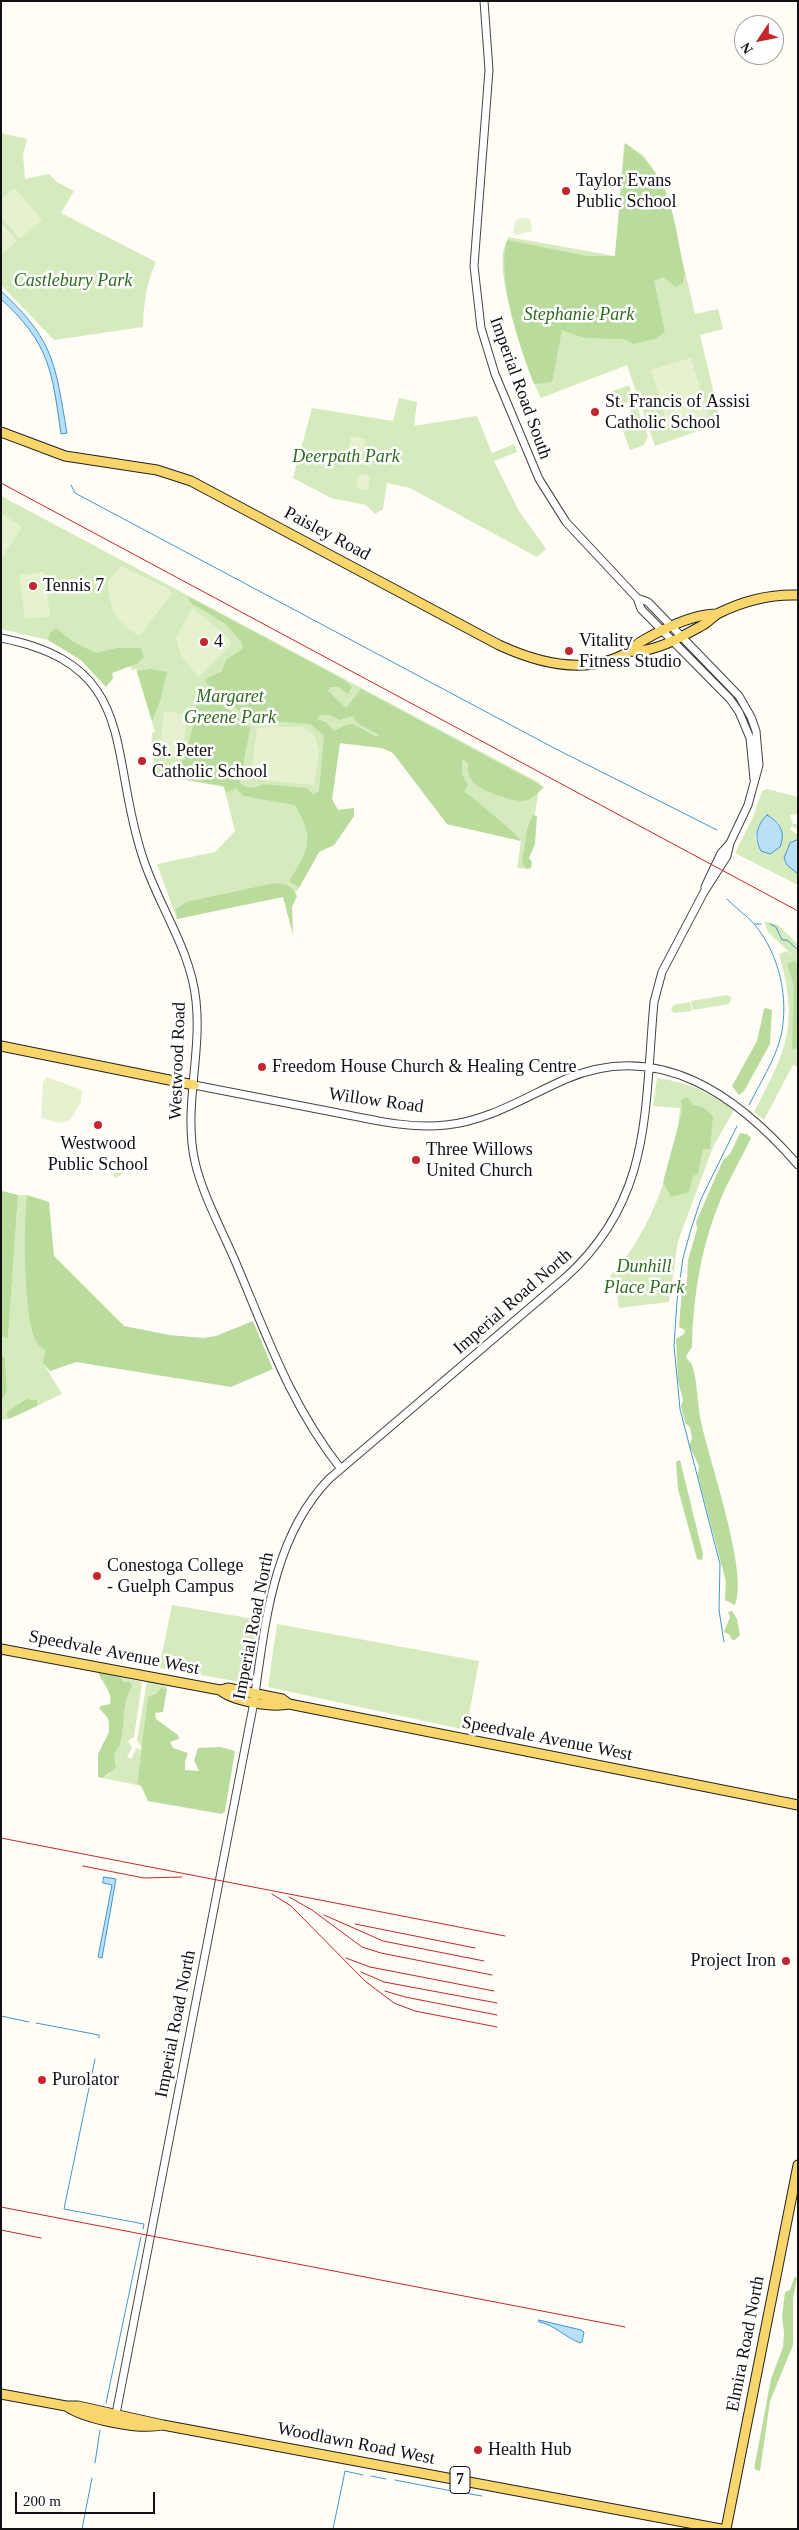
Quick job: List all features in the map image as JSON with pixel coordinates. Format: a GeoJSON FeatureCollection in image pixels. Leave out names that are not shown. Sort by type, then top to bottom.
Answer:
{"type":"FeatureCollection","features":[{"type":"Feature","properties":{"kind":"main road","name":"Paisley Road"},"geometry":{"type":"LineString","coordinates":[[1,432],[65,456],[157,470],[191,481],[523,656],[551,664],[587,665],[631,650],[640,642],[704,614],[716,614],[766,597],[798,595]]}},
{"type":"Feature","properties":{"kind":"main road","name":"Paisley Road"},"geometry":{"type":"LineString","coordinates":[[631,650],[644,652],[705,624],[716,614]]}},
{"type":"Feature","properties":{"kind":"main road","name":"Willow Road"},"geometry":{"type":"LineString","coordinates":[[1,1046],[194,1085]]}},
{"type":"Feature","properties":{"kind":"main road","name":"Speedvale Avenue West"},"geometry":{"type":"LineString","coordinates":[[1,1648],[220,1690],[227,1696],[254,1698],[280,1706],[289,1704],[798,1805]]}},
{"type":"Feature","properties":{"kind":"main road","name":"Elmira Road North"},"geometry":{"type":"LineString","coordinates":[[726,2529],[798,2165]]}},
{"type":"Feature","properties":{"kind":"main road","name":"Woodlawn Road West"},"geometry":{"type":"LineString","coordinates":[[1,2394],[66,2406],[77,2414],[116,2417],[150,2428],[163,2425],[721,2529]]}},
{"type":"Feature","properties":{"kind":"street","name":"Imperial Road South"},"geometry":{"type":"LineString","coordinates":[[484,1],[489,70],[474,266],[481,328],[496,374],[539,480],[566,522],[637,598],[641,608],[730,699],[739,712],[752,748],[754,780]]}},
{"type":"Feature","properties":{"kind":"street","name":"Imperial Road South"},"geometry":{"type":"LineString","coordinates":[[637,598],[648,602],[730,685],[751,717],[759,748],[759,765],[748,805],[730,843],[727,856],[704,892]]}},
{"type":"Feature","properties":{"kind":"street","name":"Westwood Road"},"geometry":{"type":"LineString","coordinates":[[1,638],[42,648],[72,664],[92,684],[110,712],[117,734],[126,788],[142,856],[185,957],[194,986],[198,1026],[191,1135],[200,1179],[291,1393],[318,1440],[341,1469]]}},
{"type":"Feature","properties":{"kind":"street","name":"Imperial Road North"},"geometry":{"type":"LineString","coordinates":[[116,2417],[274,1590],[287,1543],[316,1494],[341,1469],[566,1277],[598,1244],[623,1203],[638,1162],[646,1108],[654,1002],[658,982],[704,892]]}},
{"type":"Feature","properties":{"kind":"street","name":"Willow Road"},"geometry":{"type":"LineString","coordinates":[[194,1085],[396,1124],[447,1125],[479,1118],[500,1110],[584,1072],[619,1066],[648,1067],[674,1072],[716,1091],[755,1122],[798,1165]]}},
{"type":"Feature","properties":{"kind":"green space","name":"Castlebury Park"},"geometry":{"type":"Polygon","coordinates":[[[1,133],[27,139],[23,155],[25,179],[49,174],[57,182],[74,191],[61,213],[156,262],[146,293],[143,327],[54,340],[1,285],[1,133]]]}},
{"type":"Feature","properties":{"kind":"green space"},"geometry":{"type":"Polygon","coordinates":[[[625,143],[641,155],[653,169],[669,201],[678,236],[685,274],[683,283],[675,287],[664,277],[654,281],[665,332],[655,339],[634,344],[624,339],[584,338],[562,330],[552,382],[534,384],[516,332],[507,292],[504,255],[507,240],[587,256],[615,256],[625,143]]]}},
{"type":"Feature","properties":{"kind":"green space","name":"Stephanie Park"},"geometry":{"type":"Polygon","coordinates":[[[624,144],[643,155],[665,187],[695,314],[718,309],[723,329],[700,335],[721,423],[655,446],[627,365],[541,398],[514,326],[503,267],[503,252],[508,237],[615,256],[624,144]]]}},
{"type":"Feature","properties":{"kind":"green space"},"geometry":{"type":"Polygon","coordinates":[[[15,188],[42,220],[20,239],[1,217],[1,199],[15,188]]]}},
{"type":"Feature","properties":{"kind":"green space"},"geometry":{"type":"Polygon","coordinates":[[[530,219],[532,231],[515,235],[513,232],[516,220],[530,219]]]}},
{"type":"Feature","properties":{"kind":"green space"},"geometry":{"type":"Polygon","coordinates":[[[1,223],[17,241],[1,255],[1,223]]]}},
{"type":"Feature","properties":{"kind":"green space"},"geometry":{"type":"Polygon","coordinates":[[[691,358],[708,415],[668,426],[651,370],[691,358]]]}},
{"type":"Feature","properties":{"kind":"green space"},"geometry":{"type":"Polygon","coordinates":[[[629,385],[648,436],[644,445],[630,450],[623,431],[630,428],[626,418],[632,415],[628,402],[622,404],[620,400],[612,403],[608,393],[629,385]]]}},
{"type":"Feature","properties":{"kind":"green space","name":"Deerpath Park"},"geometry":{"type":"Polygon","coordinates":[[[399,398],[417,402],[414,426],[477,416],[492,453],[514,444],[517,452],[494,461],[519,511],[546,549],[537,557],[410,488],[387,483],[383,509],[375,514],[366,505],[331,498],[293,478],[312,408],[393,421],[399,398]]]}},
{"type":"Feature","properties":{"kind":"green space"},"geometry":{"type":"Polygon","coordinates":[[[351,436],[366,439],[361,462],[347,459],[351,436]]]}},
{"type":"Feature","properties":{"kind":"green space"},"geometry":{"type":"Polygon","coordinates":[[[359,474],[370,476],[368,490],[356,488],[359,474]]]}},
{"type":"Feature","properties":{"kind":"green space","name":"Margaret Greene Park"},"geometry":{"type":"Polygon","coordinates":[[[1,496],[540,783],[526,869],[517,868],[521,841],[447,824],[393,753],[382,748],[340,743],[332,799],[338,810],[354,808],[354,816],[334,845],[319,852],[297,891],[177,919],[157,864],[215,852],[235,831],[224,787],[158,775],[151,752],[152,733],[155,732],[136,669],[132,670],[130,666],[112,673],[113,678],[106,687],[81,660],[48,640],[1,629],[1,496]]]}},
{"type":"Feature","properties":{"kind":"green space"},"geometry":{"type":"Polygon","coordinates":[[[1,513],[22,527],[1,559],[1,513]]]}},
{"type":"Feature","properties":{"kind":"green space"},"geometry":{"type":"Polygon","coordinates":[[[121,566],[169,589],[171,595],[139,636],[123,625],[112,608],[108,581],[121,566]]]}},
{"type":"Feature","properties":{"kind":"green space","name":"Tennis 7"},"geometry":{"type":"Polygon","coordinates":[[[44,572],[50,616],[25,619],[19,575],[44,572]]]}},
{"type":"Feature","properties":{"kind":"green space"},"geometry":{"type":"Polygon","coordinates":[[[187,596],[344,680],[352,687],[348,694],[338,687],[330,687],[328,691],[346,708],[361,689],[544,787],[534,796],[524,801],[516,801],[488,792],[473,782],[469,775],[468,763],[462,759],[462,774],[468,785],[464,791],[521,841],[447,824],[393,753],[382,748],[340,743],[332,799],[338,810],[354,808],[354,816],[334,845],[319,852],[299,888],[289,881],[301,861],[307,844],[305,827],[295,805],[243,796],[236,788],[226,793],[224,786],[169,777],[177,763],[185,759],[194,721],[198,691],[201,687],[250,728],[240,783],[245,786],[254,787],[263,784],[307,788],[314,795],[319,791],[324,735],[310,724],[268,721],[247,717],[207,684],[205,679],[222,671],[226,660],[242,649],[242,642],[224,623],[191,603],[187,596]],[[320,715],[317,719],[326,722],[334,731],[353,724],[377,737],[379,735],[357,723],[353,716],[340,720],[329,715],[320,715]]]}},
{"type":"Feature","properties":{"kind":"green space","name":"4"},"geometry":{"type":"Polygon","coordinates":[[[193,608],[230,639],[231,645],[199,677],[181,657],[176,637],[193,608]]]}},
{"type":"Feature","properties":{"kind":"green space"},"geometry":{"type":"Polygon","coordinates":[[[56,628],[73,642],[96,653],[117,648],[141,648],[144,657],[138,663],[112,673],[113,678],[106,687],[81,660],[48,640],[50,633],[56,628]]]}},
{"type":"Feature","properties":{"kind":"green space"},"geometry":{"type":"Polygon","coordinates":[[[151,669],[167,672],[160,701],[152,721],[137,671],[151,669]]]}},
{"type":"Feature","properties":{"kind":"green space"},"geometry":{"type":"Polygon","coordinates":[[[164,711],[187,715],[182,758],[159,754],[164,711]]]}},
{"type":"Feature","properties":{"kind":"green space"},"geometry":{"type":"Polygon","coordinates":[[[302,727],[315,736],[319,751],[314,785],[255,779],[251,775],[257,728],[302,727]]]}},
{"type":"Feature","properties":{"kind":"green space"},"geometry":{"type":"Polygon","coordinates":[[[767,789],[798,797],[798,814],[790,815],[793,824],[798,824],[798,830],[792,826],[790,829],[796,834],[798,831],[798,840],[790,843],[787,865],[798,874],[798,885],[735,853],[753,817],[762,791],[767,789]],[[778,822],[758,828],[755,838],[758,846],[782,842],[782,829],[778,822]]]}},
{"type":"Feature","properties":{"kind":"green space"},"geometry":{"type":"Polygon","coordinates":[[[533,815],[537,816],[535,844],[529,858],[532,862],[531,868],[527,869],[522,863],[527,829],[533,815]]]}},
{"type":"Feature","properties":{"kind":"green space"},"geometry":{"type":"Polygon","coordinates":[[[275,883],[289,886],[297,896],[292,907],[293,935],[283,897],[177,919],[176,910],[186,902],[275,883]]]}},
{"type":"Feature","properties":{"kind":"green space"},"geometry":{"type":"Polygon","coordinates":[[[764,921],[778,925],[798,944],[798,1067],[793,1065],[764,1120],[754,1112],[782,1053],[789,1019],[785,979],[779,954],[786,951],[793,956],[768,932],[764,921]]]}},
{"type":"Feature","properties":{"kind":"green space"},"geometry":{"type":"Polygon","coordinates":[[[794,961],[798,965],[798,1048],[792,1049],[794,986],[787,964],[794,961]]]}},
{"type":"Feature","properties":{"kind":"green space"},"geometry":{"type":"Polygon","coordinates":[[[727,995],[732,998],[729,1004],[693,1010],[691,1001],[727,995]]]}},
{"type":"Feature","properties":{"kind":"green space"},"geometry":{"type":"Polygon","coordinates":[[[690,1002],[692,1011],[675,1013],[671,1011],[673,1005],[690,1002]]]}},
{"type":"Feature","properties":{"kind":"green space"},"geometry":{"type":"Polygon","coordinates":[[[764,1009],[772,1010],[770,1044],[744,1091],[739,1095],[732,1086],[757,1041],[764,1009]]]}},
{"type":"Feature","properties":{"kind":"green space"},"geometry":{"type":"Polygon","coordinates":[[[47,1077],[82,1090],[81,1102],[70,1120],[59,1123],[41,1118],[43,1082],[47,1077]]]}},
{"type":"Feature","properties":{"kind":"green space","name":"Dunhill Place Park"},"geometry":{"type":"Polygon","coordinates":[[[657,1078],[678,1082],[698,1089],[734,1110],[713,1147],[678,1241],[669,1302],[619,1308],[616,1289],[610,1276],[633,1246],[652,1212],[666,1177],[678,1125],[680,1108],[653,1106],[657,1078]]]}},
{"type":"Feature","properties":{"kind":"green space"},"geometry":{"type":"Polygon","coordinates":[[[687,1097],[693,1105],[704,1108],[713,1116],[710,1149],[703,1149],[698,1174],[693,1176],[689,1192],[671,1197],[663,1182],[682,1112],[681,1100],[687,1097]]]}},
{"type":"Feature","properties":{"kind":"green space"},"geometry":{"type":"Polygon","coordinates":[[[740,1133],[747,1134],[751,1138],[713,1218],[699,1272],[692,1347],[686,1356],[694,1370],[702,1426],[733,1544],[738,1590],[735,1605],[725,1600],[726,1582],[698,1476],[699,1466],[689,1445],[692,1439],[690,1427],[685,1423],[681,1406],[683,1400],[678,1381],[676,1339],[684,1334],[685,1330],[679,1327],[682,1289],[687,1281],[688,1260],[697,1229],[696,1222],[723,1160],[730,1154],[740,1133]]]}},
{"type":"Feature","properties":{"kind":"green space"},"geometry":{"type":"Polygon","coordinates":[[[129,1160],[130,1164],[126,1171],[116,1178],[112,1168],[120,1162],[129,1160]]]}},
{"type":"Feature","properties":{"kind":"green space"},"geometry":{"type":"Polygon","coordinates":[[[2,1191],[18,1195],[8,1338],[1,1336],[2,1191]]]}},
{"type":"Feature","properties":{"kind":"green space"},"geometry":{"type":"Polygon","coordinates":[[[18,1195],[27,1195],[25,1271],[32,1332],[37,1343],[45,1351],[44,1364],[62,1394],[37,1406],[37,1400],[30,1400],[6,1415],[9,1419],[1,1420],[1,1402],[7,1391],[5,1357],[1,1356],[1,1336],[8,1337],[18,1195]]]}},
{"type":"Feature","properties":{"kind":"green space"},"geometry":{"type":"Polygon","coordinates":[[[27,1195],[49,1202],[54,1256],[124,1326],[169,1335],[203,1338],[216,1336],[253,1321],[273,1369],[231,1387],[76,1362],[50,1371],[43,1363],[45,1351],[37,1343],[32,1332],[29,1315],[25,1271],[27,1195]]]}},
{"type":"Feature","properties":{"kind":"green space"},"geometry":{"type":"Polygon","coordinates":[[[1,1356],[5,1357],[7,1391],[1,1402],[1,1356]]]}},
{"type":"Feature","properties":{"kind":"green space"},"geometry":{"type":"Polygon","coordinates":[[[28,1398],[30,1400],[37,1400],[37,1406],[9,1419],[6,1415],[10,1410],[28,1398]]]}},
{"type":"Feature","properties":{"kind":"green space"},"geometry":{"type":"Polygon","coordinates":[[[680,1460],[703,1554],[702,1560],[697,1559],[678,1489],[676,1462],[680,1460]]]}},
{"type":"Feature","properties":{"kind":"green space"},"geometry":{"type":"Polygon","coordinates":[[[172,1605],[260,1620],[247,1683],[159,1668],[172,1605]]]}},
{"type":"Feature","properties":{"kind":"green space"},"geometry":{"type":"Polygon","coordinates":[[[732,1611],[737,1619],[740,1635],[735,1640],[731,1639],[730,1635],[724,1632],[730,1617],[728,1612],[732,1611]]]}},
{"type":"Feature","properties":{"kind":"green space"},"geometry":{"type":"Polygon","coordinates":[[[277,1624],[479,1661],[466,1730],[268,1687],[277,1624]]]}},
{"type":"Feature","properties":{"kind":"green space"},"geometry":{"type":"Polygon","coordinates":[[[98,1672],[120,1677],[125,1682],[130,1682],[132,1687],[125,1707],[122,1739],[115,1753],[116,1767],[103,1778],[98,1777],[98,1754],[109,1732],[109,1725],[108,1718],[99,1708],[110,1704],[111,1699],[109,1691],[98,1672]]]}},
{"type":"Feature","properties":{"kind":"green space"},"geometry":{"type":"Polygon","coordinates":[[[120,1677],[142,1682],[134,1737],[128,1741],[132,1748],[127,1757],[131,1759],[137,1748],[141,1750],[137,1785],[103,1778],[112,1770],[116,1750],[120,1746],[125,1707],[132,1687],[120,1677]]]}},
{"type":"Feature","properties":{"kind":"green space"},"geometry":{"type":"Polygon","coordinates":[[[147,1681],[167,1686],[167,1689],[161,1688],[155,1694],[148,1696],[142,1748],[137,1740],[147,1681]]]}},
{"type":"Feature","properties":{"kind":"green space"},"geometry":{"type":"Polygon","coordinates":[[[161,1688],[167,1689],[163,1712],[155,1713],[156,1719],[178,1735],[179,1739],[170,1742],[173,1748],[188,1753],[185,1761],[185,1770],[199,1771],[194,1760],[198,1748],[220,1747],[235,1751],[225,1811],[222,1814],[148,1801],[141,1786],[137,1784],[148,1696],[155,1694],[161,1688]]]}},
{"type":"Feature","properties":{"kind":"green space"},"geometry":{"type":"Polygon","coordinates":[[[795,2276],[797,2279],[793,2298],[793,2345],[770,2401],[760,2471],[754,2469],[771,2379],[783,2347],[782,2317],[785,2292],[790,2290],[795,2276]]]}},
{"type":"Feature","properties":{"kind":"water"},"geometry":{"type":"Polygon","coordinates":[[[1,291],[32,325],[50,355],[59,389],[67,433],[61,434],[55,393],[46,360],[30,330],[1,299],[1,291]]]}},
{"type":"Feature","properties":{"kind":"water"},"geometry":{"type":"Polygon","coordinates":[[[767,815],[778,824],[782,832],[780,847],[770,854],[761,851],[757,841],[758,828],[767,815]]]}},
{"type":"Feature","properties":{"kind":"water"},"geometry":{"type":"Polygon","coordinates":[[[798,840],[798,874],[787,865],[784,858],[790,843],[798,840]]]}},
{"type":"Feature","properties":{"kind":"water"},"geometry":{"type":"Polygon","coordinates":[[[104,1877],[116,1879],[102,1958],[98,1957],[112,1885],[103,1883],[104,1877]]]}},
{"type":"Feature","properties":{"kind":"water"},"geometry":{"type":"Polygon","coordinates":[[[539,2320],[581,2330],[584,2332],[582,2342],[580,2343],[549,2325],[539,2322],[539,2320]]]}},
{"type":"Feature","properties":{"kind":"waterway"},"geometry":{"type":"LineString","coordinates":[[71,485],[75,493],[554,748],[717,830]]}},
{"type":"Feature","properties":{"kind":"waterway"},"geometry":{"type":"LineString","coordinates":[[727,899],[752,921],[764,937],[776,964],[783,992],[784,1007],[781,1036],[771,1063],[749,1105]]}},
{"type":"Feature","properties":{"kind":"waterway"},"geometry":{"type":"LineString","coordinates":[[755,924],[761,924]]}},
{"type":"Feature","properties":{"kind":"waterway"},"geometry":{"type":"LineString","coordinates":[[770,924],[776,927],[782,940],[787,940],[798,950]]}},
{"type":"Feature","properties":{"kind":"waterway"},"geometry":{"type":"LineString","coordinates":[[724,1642],[719,1610],[720,1564],[680,1409],[674,1346],[677,1301],[683,1258],[691,1229],[701,1199],[737,1126]]}},
{"type":"Feature","properties":{"kind":"waterway"},"geometry":{"type":"LineString","coordinates":[[1,2016],[29,2022]]}},
{"type":"Feature","properties":{"kind":"waterway"},"geometry":{"type":"LineString","coordinates":[[36,2023],[99,2035],[99,2038]]}},
{"type":"Feature","properties":{"kind":"waterway"},"geometry":{"type":"LineString","coordinates":[[95,2059],[64,2209],[144,2224],[143,2229]]}},
{"type":"Feature","properties":{"kind":"waterway"},"geometry":{"type":"LineString","coordinates":[[106,2403],[141,2237]]}},
{"type":"Feature","properties":{"kind":"waterway"},"geometry":{"type":"LineString","coordinates":[[95,2463],[100,2430]]}},
{"type":"Feature","properties":{"kind":"waterway"},"geometry":{"type":"LineString","coordinates":[[333,2529],[345,2471],[363,2475]]}},
{"type":"Feature","properties":{"kind":"waterway"},"geometry":{"type":"LineString","coordinates":[[371,2476],[386,2479]]}},
{"type":"Feature","properties":{"kind":"waterway"},"geometry":{"type":"LineString","coordinates":[[82,2529],[92,2478]]}},
{"type":"Feature","properties":{"kind":"waterway"},"geometry":{"type":"LineString","coordinates":[[395,2480],[457,2492]]}},
{"type":"Feature","properties":{"kind":"waterway"},"geometry":{"type":"LineString","coordinates":[[465,2493],[482,2496]]}},
{"type":"Feature","properties":{"kind":"railway"},"geometry":{"type":"LineString","coordinates":[[1,483],[798,911]]}},
{"type":"Feature","properties":{"kind":"railway"},"geometry":{"type":"LineString","coordinates":[[1,1838],[505,1936]]}},
{"type":"Feature","properties":{"kind":"railway"},"geometry":{"type":"LineString","coordinates":[[83,1866],[144,1878],[182,1877]]}},
{"type":"Feature","properties":{"kind":"railway"},"geometry":{"type":"LineString","coordinates":[[272,1894],[291,1906],[365,1981],[394,2003],[415,2011],[497,2027]]}},
{"type":"Feature","properties":{"kind":"railway"},"geometry":{"type":"LineString","coordinates":[[289,1897],[312,1910],[362,1947],[381,1953],[492,1975]]}},
{"type":"Feature","properties":{"kind":"railway"},"geometry":{"type":"LineString","coordinates":[[324,1915],[383,1941],[484,1961]]}},
{"type":"Feature","properties":{"kind":"railway"},"geometry":{"type":"LineString","coordinates":[[355,1924],[475,1948]]}},
{"type":"Feature","properties":{"kind":"railway"},"geometry":{"type":"LineString","coordinates":[[346,1958],[370,1967],[494,1991]]}},
{"type":"Feature","properties":{"kind":"railway"},"geometry":{"type":"LineString","coordinates":[[361,1972],[384,1982],[497,2003]]}},
{"type":"Feature","properties":{"kind":"railway"},"geometry":{"type":"LineString","coordinates":[[385,1991],[405,1997],[497,2015]]}},
{"type":"Feature","properties":{"kind":"railway"},"geometry":{"type":"LineString","coordinates":[[1,2207],[625,2327]]}},
{"type":"Feature","properties":{"kind":"railway"},"geometry":{"type":"LineString","coordinates":[[1,2230],[41,2238]]}},
{"type":"Feature","properties":{"kind":"place","name":"Taylor Evans Public School"},"geometry":{"type":"Point","coordinates":[566,191]}},
{"type":"Feature","properties":{"kind":"place","name":"St. Francis of Assisi Catholic School"},"geometry":{"type":"Point","coordinates":[595,412]}},
{"type":"Feature","properties":{"kind":"place","name":"Tennis 7"},"geometry":{"type":"Point","coordinates":[33,586]}},
{"type":"Feature","properties":{"kind":"place","name":"4"},"geometry":{"type":"Point","coordinates":[204,642]}},
{"type":"Feature","properties":{"kind":"place","name":"Vitality Fitness Studio"},"geometry":{"type":"Point","coordinates":[569,651]}},
{"type":"Feature","properties":{"kind":"place","name":"St. Peter Catholic School"},"geometry":{"type":"Point","coordinates":[142,761]}},
{"type":"Feature","properties":{"kind":"place","name":"Freedom House Church & Healing Centre"},"geometry":{"type":"Point","coordinates":[262,1067]}},
{"type":"Feature","properties":{"kind":"place","name":"Westwood Public School"},"geometry":{"type":"Point","coordinates":[98,1125]}},
{"type":"Feature","properties":{"kind":"place","name":"Three Willows United Church"},"geometry":{"type":"Point","coordinates":[416,1160]}},
{"type":"Feature","properties":{"kind":"place","name":"Conestoga College - Guelph Campus"},"geometry":{"type":"Point","coordinates":[97,1576]}},
{"type":"Feature","properties":{"kind":"place","name":"Project Iron"},"geometry":{"type":"Point","coordinates":[786,1961]}},
{"type":"Feature","properties":{"kind":"place","name":"Purolator"},"geometry":{"type":"Point","coordinates":[42,2080]}},
{"type":"Feature","properties":{"kind":"place","name":"Health Hub"},"geometry":{"type":"Point","coordinates":[478,2450]}}]}
